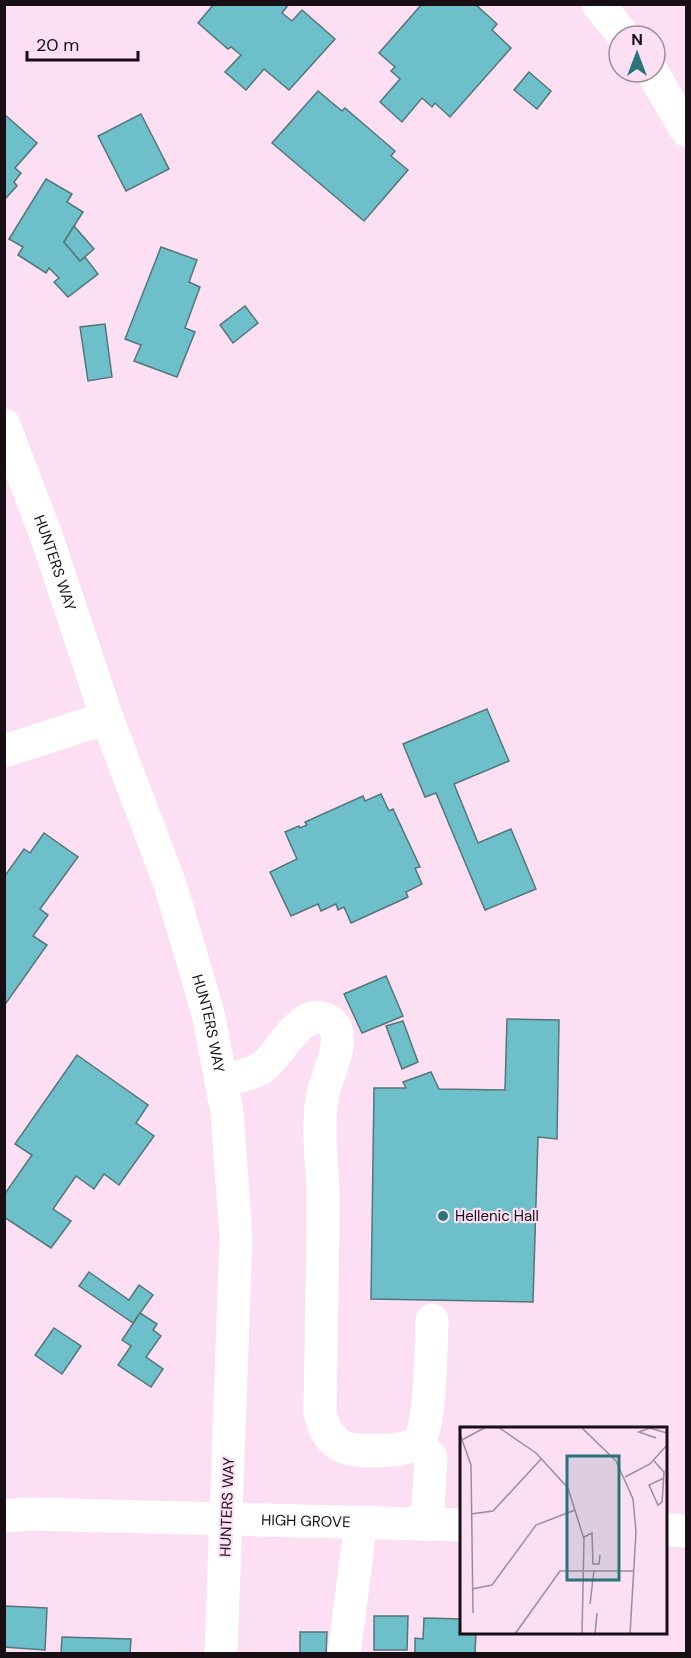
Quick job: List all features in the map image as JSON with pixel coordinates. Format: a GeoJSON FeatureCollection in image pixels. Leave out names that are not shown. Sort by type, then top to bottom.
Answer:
{"type":"FeatureCollection","features":[{"type":"Feature","properties":{"kind":"street"},"geometry":{"type":"LineString","coordinates":[[598,4],[614,24]]}},
{"type":"Feature","properties":{"kind":"street"},"geometry":{"type":"LineString","coordinates":[[659,84],[687,130]]}},
{"type":"Feature","properties":{"kind":"street","name":"HUNTERS WAY"},"geometry":{"type":"LineString","coordinates":[[4,425],[48,538],[106,718],[170,884],[208,1012],[227,1112],[236,1237],[221,1653]]}},
{"type":"Feature","properties":{"kind":"street"},"geometry":{"type":"LineString","coordinates":[[4,751],[106,718]]}},
{"type":"Feature","properties":{"kind":"street"},"geometry":{"type":"LineString","coordinates":[[221,1082],[262,1068],[272,1059],[293,1030],[304,1022],[321,1019],[333,1025],[337,1048],[325,1088],[320,1128],[323,1192],[320,1412],[323,1428],[331,1437],[346,1448],[394,1450],[408,1448],[418,1442],[423,1431],[427,1408],[432,1320]]}},
{"type":"Feature","properties":{"kind":"street"},"geometry":{"type":"LineString","coordinates":[[418,1442],[431,1458],[427,1525]]}},
{"type":"Feature","properties":{"kind":"street","name":"HIGH GROVE"},"geometry":{"type":"LineString","coordinates":[[4,1516],[30,1514],[460,1525]]}},
{"type":"Feature","properties":{"kind":"street"},"geometry":{"type":"LineString","coordinates":[[344,1653],[360,1524]]}},
{"type":"Feature","properties":{"kind":"street"},"geometry":{"type":"LineString","coordinates":[[667,1530],[687,1531]]}},
{"type":"Feature","properties":{"kind":"building"},"geometry":{"type":"Polygon","coordinates":[[[214,4],[289,4],[282,13],[292,21],[302,10],[335,39],[289,90],[264,69],[246,90],[225,72],[241,55],[231,47],[228,49],[198,23],[214,4]]]}},
{"type":"Feature","properties":{"kind":"building"},"geometry":{"type":"Polygon","coordinates":[[[422,4],[475,4],[497,24],[492,30],[511,48],[450,117],[435,103],[432,107],[422,98],[402,122],[380,102],[400,79],[391,71],[395,67],[379,53],[422,4]]]}},
{"type":"Feature","properties":{"kind":"building"},"geometry":{"type":"Polygon","coordinates":[[[529,72],[551,91],[537,109],[514,90],[529,72]]]}},
{"type":"Feature","properties":{"kind":"building"},"geometry":{"type":"Polygon","coordinates":[[[318,91],[342,111],[345,108],[395,151],[391,156],[408,170],[364,221],[272,143],[318,91]]]}},
{"type":"Feature","properties":{"kind":"building"},"geometry":{"type":"Polygon","coordinates":[[[4,114],[37,143],[15,168],[21,173],[14,182],[17,186],[4,200],[4,114]]]}},
{"type":"Feature","properties":{"kind":"building"},"geometry":{"type":"Polygon","coordinates":[[[141,114],[169,169],[126,191],[98,136],[141,114]]]}},
{"type":"Feature","properties":{"kind":"building"},"geometry":{"type":"Polygon","coordinates":[[[46,179],[72,194],[67,202],[83,212],[64,242],[80,261],[85,257],[98,274],[68,297],[54,282],[59,278],[49,268],[46,273],[18,255],[23,247],[9,239],[46,179]]]}},
{"type":"Feature","properties":{"kind":"building"},"geometry":{"type":"Polygon","coordinates":[[[74,226],[94,249],[80,261],[64,242],[74,226]]]}},
{"type":"Feature","properties":{"kind":"building"},"geometry":{"type":"Polygon","coordinates":[[[161,247],[197,260],[189,282],[200,287],[185,328],[195,332],[177,377],[134,361],[141,345],[125,339],[161,247]]]}},
{"type":"Feature","properties":{"kind":"building"},"geometry":{"type":"Polygon","coordinates":[[[245,306],[258,323],[233,343],[220,325],[245,306]]]}},
{"type":"Feature","properties":{"kind":"building"},"geometry":{"type":"Polygon","coordinates":[[[105,324],[112,377],[88,381],[80,327],[105,324]]]}},
{"type":"Feature","properties":{"kind":"building"},"geometry":{"type":"Polygon","coordinates":[[[487,709],[509,761],[454,784],[478,843],[511,829],[536,889],[485,910],[436,793],[425,797],[403,744],[487,709]]]}},
{"type":"Feature","properties":{"kind":"building"},"geometry":{"type":"Polygon","coordinates":[[[381,794],[389,811],[393,809],[420,867],[415,868],[422,884],[406,892],[408,897],[351,923],[344,907],[338,910],[336,904],[321,911],[318,904],[291,916],[270,872],[297,859],[285,832],[307,825],[305,822],[363,796],[365,801],[381,794]]]}},
{"type":"Feature","properties":{"kind":"building"},"geometry":{"type":"Polygon","coordinates":[[[44,833],[78,857],[40,909],[48,915],[33,936],[47,945],[4,1006],[4,877],[24,849],[30,853],[44,833]]]}},
{"type":"Feature","properties":{"kind":"building"},"geometry":{"type":"Polygon","coordinates":[[[386,976],[403,1016],[362,1033],[344,994],[386,976]]]}},
{"type":"Feature","properties":{"kind":"building"},"geometry":{"type":"Polygon","coordinates":[[[507,1019],[559,1020],[557,1139],[538,1137],[533,1302],[371,1299],[374,1088],[406,1088],[403,1082],[431,1072],[439,1089],[505,1090],[507,1019]]]}},
{"type":"Feature","properties":{"kind":"building"},"geometry":{"type":"Polygon","coordinates":[[[403,1021],[418,1062],[402,1069],[386,1026],[403,1021]]]}},
{"type":"Feature","properties":{"kind":"building"},"geometry":{"type":"Polygon","coordinates":[[[77,1055],[148,1105],[136,1123],[154,1136],[119,1185],[104,1174],[94,1189],[76,1176],[53,1209],[71,1221],[51,1248],[4,1217],[4,1195],[32,1155],[15,1144],[77,1055]]]}},
{"type":"Feature","properties":{"kind":"building"},"geometry":{"type":"Polygon","coordinates":[[[89,1272],[129,1300],[139,1285],[153,1295],[133,1323],[79,1286],[89,1272]]]}},
{"type":"Feature","properties":{"kind":"building"},"geometry":{"type":"Polygon","coordinates":[[[140,1313],[157,1324],[153,1330],[161,1336],[146,1357],[163,1369],[151,1387],[118,1365],[131,1346],[122,1340],[140,1313]]]}},
{"type":"Feature","properties":{"kind":"building"},"geometry":{"type":"Polygon","coordinates":[[[54,1328],[81,1346],[62,1374],[35,1355],[54,1328]]]}},
{"type":"Feature","properties":{"kind":"building"},"geometry":{"type":"Polygon","coordinates":[[[5,1606],[47,1608],[45,1650],[4,1647],[5,1606]]]}},
{"type":"Feature","properties":{"kind":"building"},"geometry":{"type":"Polygon","coordinates":[[[374,1616],[408,1616],[407,1650],[374,1650],[374,1616]]]}},
{"type":"Feature","properties":{"kind":"building"},"geometry":{"type":"Polygon","coordinates":[[[424,1618],[460,1619],[460,1634],[476,1634],[475,1654],[415,1654],[415,1638],[423,1639],[424,1618]]]}},
{"type":"Feature","properties":{"kind":"building"},"geometry":{"type":"Polygon","coordinates":[[[300,1632],[327,1632],[326,1654],[300,1654],[300,1632]]]}},
{"type":"Feature","properties":{"kind":"building"},"geometry":{"type":"Polygon","coordinates":[[[62,1637],[131,1639],[130,1654],[61,1654],[62,1637]]]}},
{"type":"Feature","properties":{"kind":"place","name":"Hellenic Hall"},"geometry":{"type":"Point","coordinates":[443,1216]}}]}
